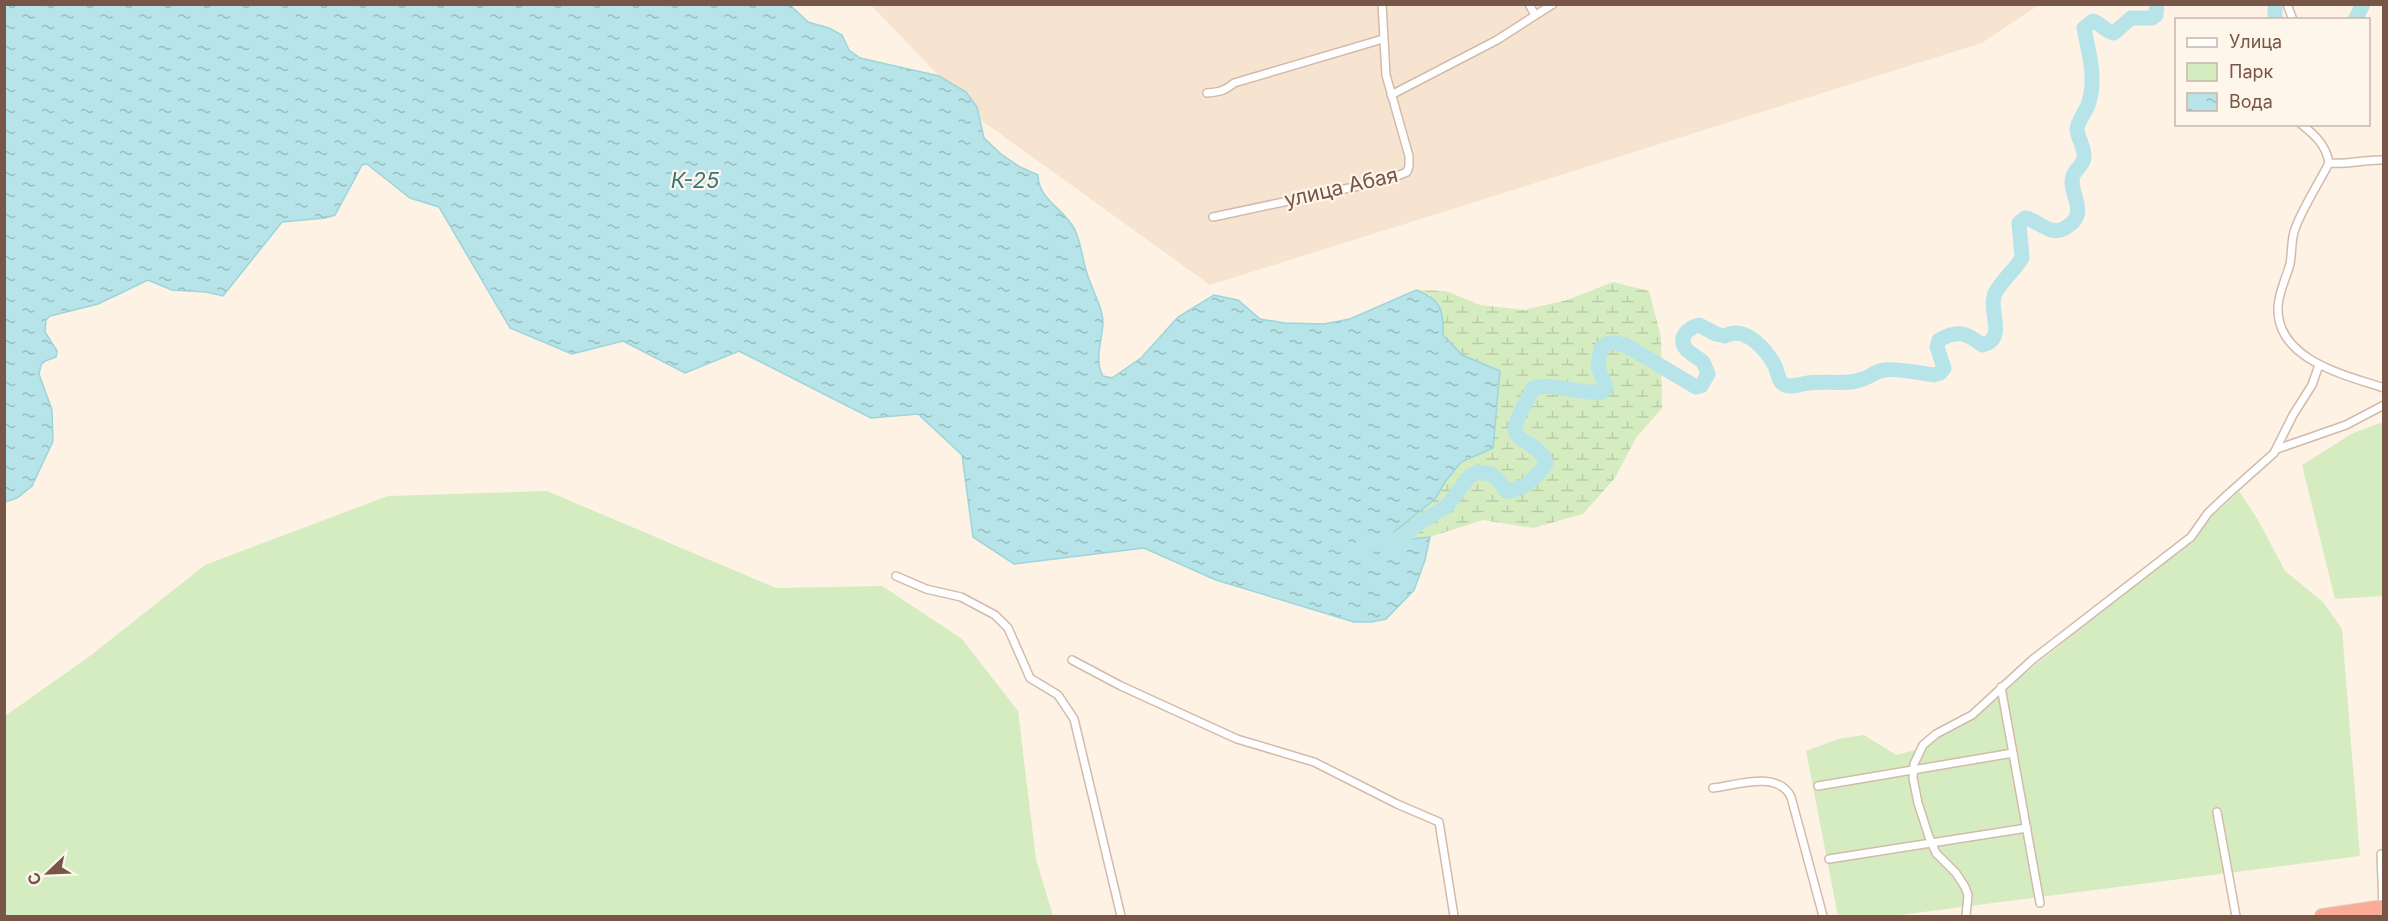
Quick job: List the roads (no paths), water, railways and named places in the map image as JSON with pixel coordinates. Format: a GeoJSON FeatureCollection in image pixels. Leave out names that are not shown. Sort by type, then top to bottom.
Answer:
{"type":"FeatureCollection","features":[{"type":"Feature","properties":{"kind":"highway"},"geometry":{"type":"LineString","coordinates":[[2322,916],[2383,907]]}},
{"type":"Feature","properties":{"kind":"street","name":"улица Абая"},"geometry":{"type":"LineString","coordinates":[[1213,216],[1402,176],[1409,166],[1409,156],[1386,75],[1382,4]]}},
{"type":"Feature","properties":{"kind":"street"},"geometry":{"type":"LineString","coordinates":[[1528,4],[1535,15]]}},
{"type":"Feature","properties":{"kind":"street"},"geometry":{"type":"LineString","coordinates":[[1391,94],[1497,40],[1553,4]]}},
{"type":"Feature","properties":{"kind":"street"},"geometry":{"type":"LineString","coordinates":[[1207,93],[1221,92],[1234,83],[1383,39]]}},
{"type":"Feature","properties":{"kind":"street"},"geometry":{"type":"LineString","coordinates":[[2303,126],[2320,141],[2329,163],[2294,230],[2290,264],[2278,308],[2280,327],[2287,338],[2319,365],[2384,388]]}},
{"type":"Feature","properties":{"kind":"street"},"geometry":{"type":"LineString","coordinates":[[2329,163],[2342,165],[2361,160],[2384,160]]}},
{"type":"Feature","properties":{"kind":"street"},"geometry":{"type":"LineString","coordinates":[[1966,916],[1968,895],[1965,887],[1956,873],[1936,853],[1918,803],[1914,788],[1917,754],[1923,745],[1936,734],[1972,716],[2032,660],[2191,537],[2208,513],[2277,449],[2293,415],[2312,385],[2319,365]]}},
{"type":"Feature","properties":{"kind":"street"},"geometry":{"type":"LineString","coordinates":[[2277,449],[2346,425],[2384,405]]}},
{"type":"Feature","properties":{"kind":"street"},"geometry":{"type":"LineString","coordinates":[[896,576],[926,589],[961,597],[995,615],[1008,628],[1030,678],[1058,695],[1067,708],[1074,719],[1120,916]]}},
{"type":"Feature","properties":{"kind":"street"},"geometry":{"type":"LineString","coordinates":[[1072,660],[1121,686],[1237,739],[1314,762],[1438,822],[1454,916]]}},
{"type":"Feature","properties":{"kind":"street"},"geometry":{"type":"LineString","coordinates":[[2001,687],[2040,903]]}},
{"type":"Feature","properties":{"kind":"street"},"geometry":{"type":"LineString","coordinates":[[1818,786],[2013,753]]}},
{"type":"Feature","properties":{"kind":"street"},"geometry":{"type":"LineString","coordinates":[[1713,788],[1772,781],[1787,788],[1824,916]]}},
{"type":"Feature","properties":{"kind":"street"},"geometry":{"type":"LineString","coordinates":[[2217,813],[2236,916]]}},
{"type":"Feature","properties":{"kind":"street"},"geometry":{"type":"LineString","coordinates":[[1829,859],[2027,828]]}},
{"type":"Feature","properties":{"kind":"street"},"geometry":{"type":"LineString","coordinates":[[2381,854],[2383,907]]}},
{"type":"Feature","properties":{"kind":"water","name":"К-25"},"geometry":{"type":"Polygon","coordinates":[[[5,4],[790,5],[808,22],[829,28],[842,35],[849,50],[860,58],[939,76],[966,92],[977,107],[984,138],[1001,154],[1020,167],[1038,175],[1042,191],[1071,223],[1079,240],[1102,317],[1099,364],[1103,376],[1112,378],[1141,358],[1178,317],[1214,295],[1238,300],[1260,319],[1285,323],[1324,324],[1350,319],[1416,290],[1436,302],[1443,319],[1443,335],[1462,355],[1500,371],[1493,448],[1461,462],[1435,499],[1382,542],[1430,537],[1425,560],[1414,590],[1386,619],[1354,622],[1216,580],[1144,548],[1014,564],[973,537],[962,455],[918,414],[871,418],[739,351],[685,373],[623,341],[572,354],[510,328],[439,207],[410,198],[367,164],[362,165],[335,215],[282,222],[223,296],[206,292],[172,290],[148,280],[98,304],[50,316],[46,320],[45,332],[57,351],[56,357],[41,365],[39,374],[52,410],[53,441],[32,486],[17,498],[5,502],[5,4]]]}},
{"type":"Feature","properties":{"kind":"waterway"},"geometry":{"type":"LineString","coordinates":[[1362,546],[1400,539],[1418,524],[1447,506],[1469,477],[1477,472],[1491,474],[1506,491],[1518,489],[1529,483],[1546,464],[1544,457],[1522,439],[1515,430],[1519,415],[1533,388],[1550,387],[1602,392],[1606,387],[1598,367],[1601,348],[1610,343],[1627,346],[1696,387],[1701,386],[1708,374],[1703,362],[1686,349],[1683,337],[1691,328],[1699,325],[1716,334],[1725,336],[1733,333],[1740,334],[1754,340],[1771,359],[1781,382],[1791,386],[1815,382],[1856,381],[1889,370],[1934,375],[1940,373],[1944,368],[1937,347],[1939,340],[1961,334],[1971,337],[1982,345],[1989,342],[1994,337],[1996,325],[1994,296],[2022,258],[2019,223],[2025,218],[2053,231],[2058,231],[2072,223],[2076,217],[2078,210],[2072,183],[2073,176],[2084,157],[2077,127],[2088,105],[2092,86],[2084,28],[2093,21],[2114,33],[2131,18],[2152,18],[2156,15],[2157,4]]}},
{"type":"Feature","properties":{"kind":"waterway"},"geometry":{"type":"LineString","coordinates":[[2275,4],[2275,18]]}},
{"type":"Feature","properties":{"kind":"waterway"},"geometry":{"type":"LineString","coordinates":[[2356,18],[2363,4]]}}]}
